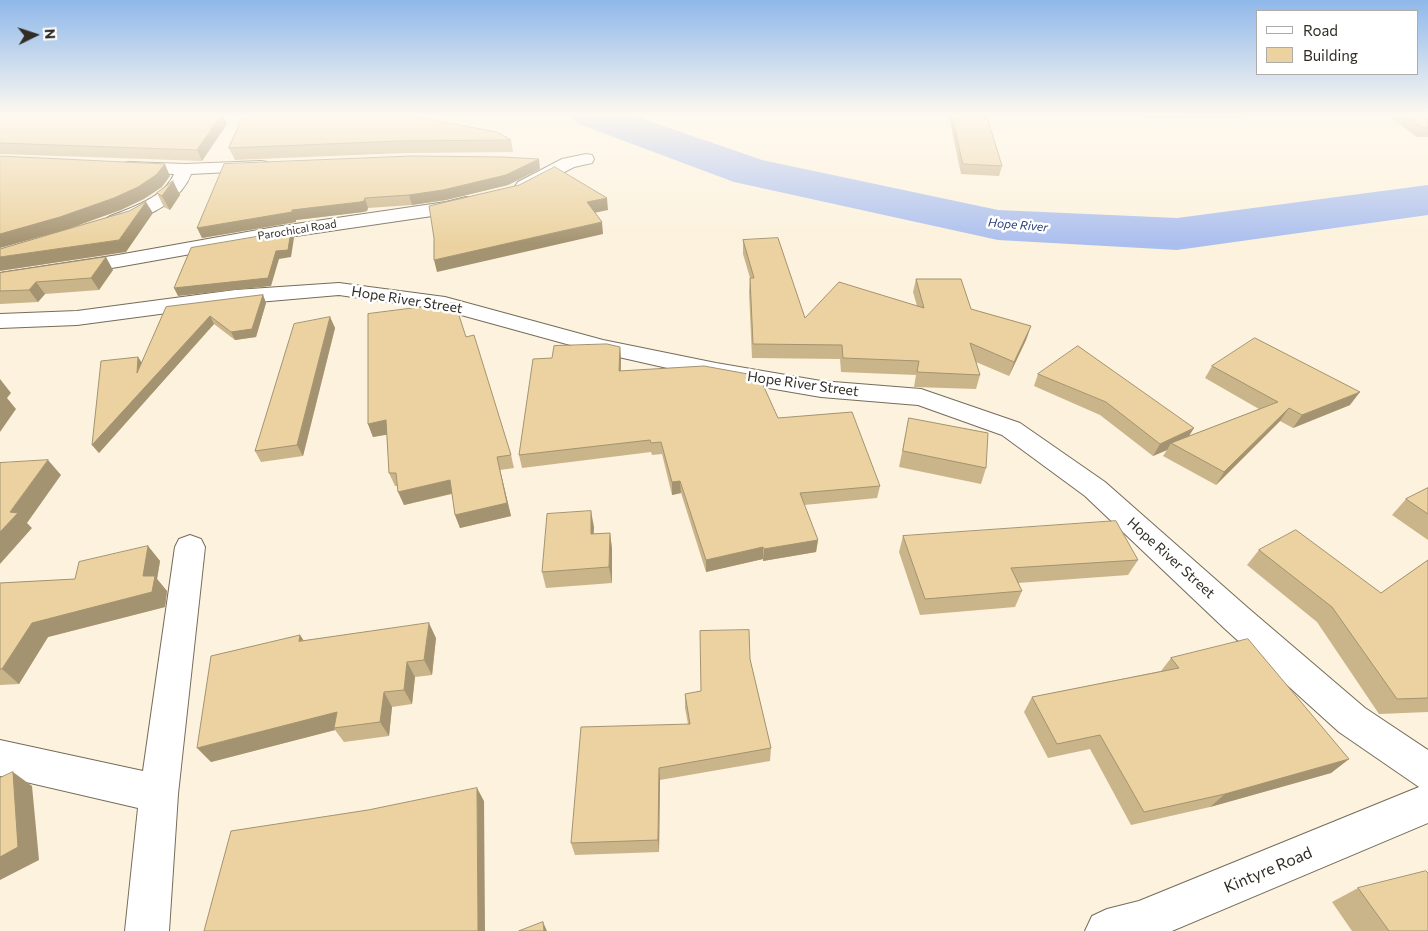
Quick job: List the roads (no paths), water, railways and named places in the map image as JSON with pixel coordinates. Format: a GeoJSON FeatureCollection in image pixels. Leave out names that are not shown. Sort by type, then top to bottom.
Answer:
{"type":"FeatureCollection","features":[{"type":"Feature","properties":{"kind":"street"},"geometry":{"type":"LineString","coordinates":[[506,193],[577,161],[540,159]]}},
{"type":"Feature","properties":{"kind":"street"},"geometry":{"type":"LineString","coordinates":[[110,167],[185,169],[282,165]]}},
{"type":"Feature","properties":{"kind":"street"},"geometry":{"type":"LineString","coordinates":[[99,224],[128,217],[155,202],[177,186],[185,169]]}},
{"type":"Feature","properties":{"kind":"street","name":"Parochical Road"},"geometry":{"type":"LineString","coordinates":[[0,279],[118,261],[275,233],[446,208],[481,199]]}},
{"type":"Feature","properties":{"kind":"street","name":"Hope River Street"},"geometry":{"type":"LineString","coordinates":[[0,321],[76,318],[235,298],[339,289],[445,304],[600,346],[716,371],[821,389],[921,397],[1011,429],[1095,489],[1236,618],[1352,720],[1428,772]]}},
{"type":"Feature","properties":{"kind":"street"},"geometry":{"type":"LineString","coordinates":[[0,342],[76,318]]}},
{"type":"Feature","properties":{"kind":"street"},"geometry":{"type":"LineString","coordinates":[[147,931],[159,794],[190,547]]}},
{"type":"Feature","properties":{"kind":"street"},"geometry":{"type":"LineString","coordinates":[[0,758],[159,794]]}},
{"type":"Feature","properties":{"kind":"street","name":"Kintyre Road"},"geometry":{"type":"LineString","coordinates":[[1107,931],[1138,924],[1428,803]]}},
{"type":"Feature","properties":{"kind":"waterway","name":"Hope River"},"geometry":{"type":"LineString","coordinates":[[710,157],[750,172],[998,225],[1177,234],[1428,200]]}}]}
